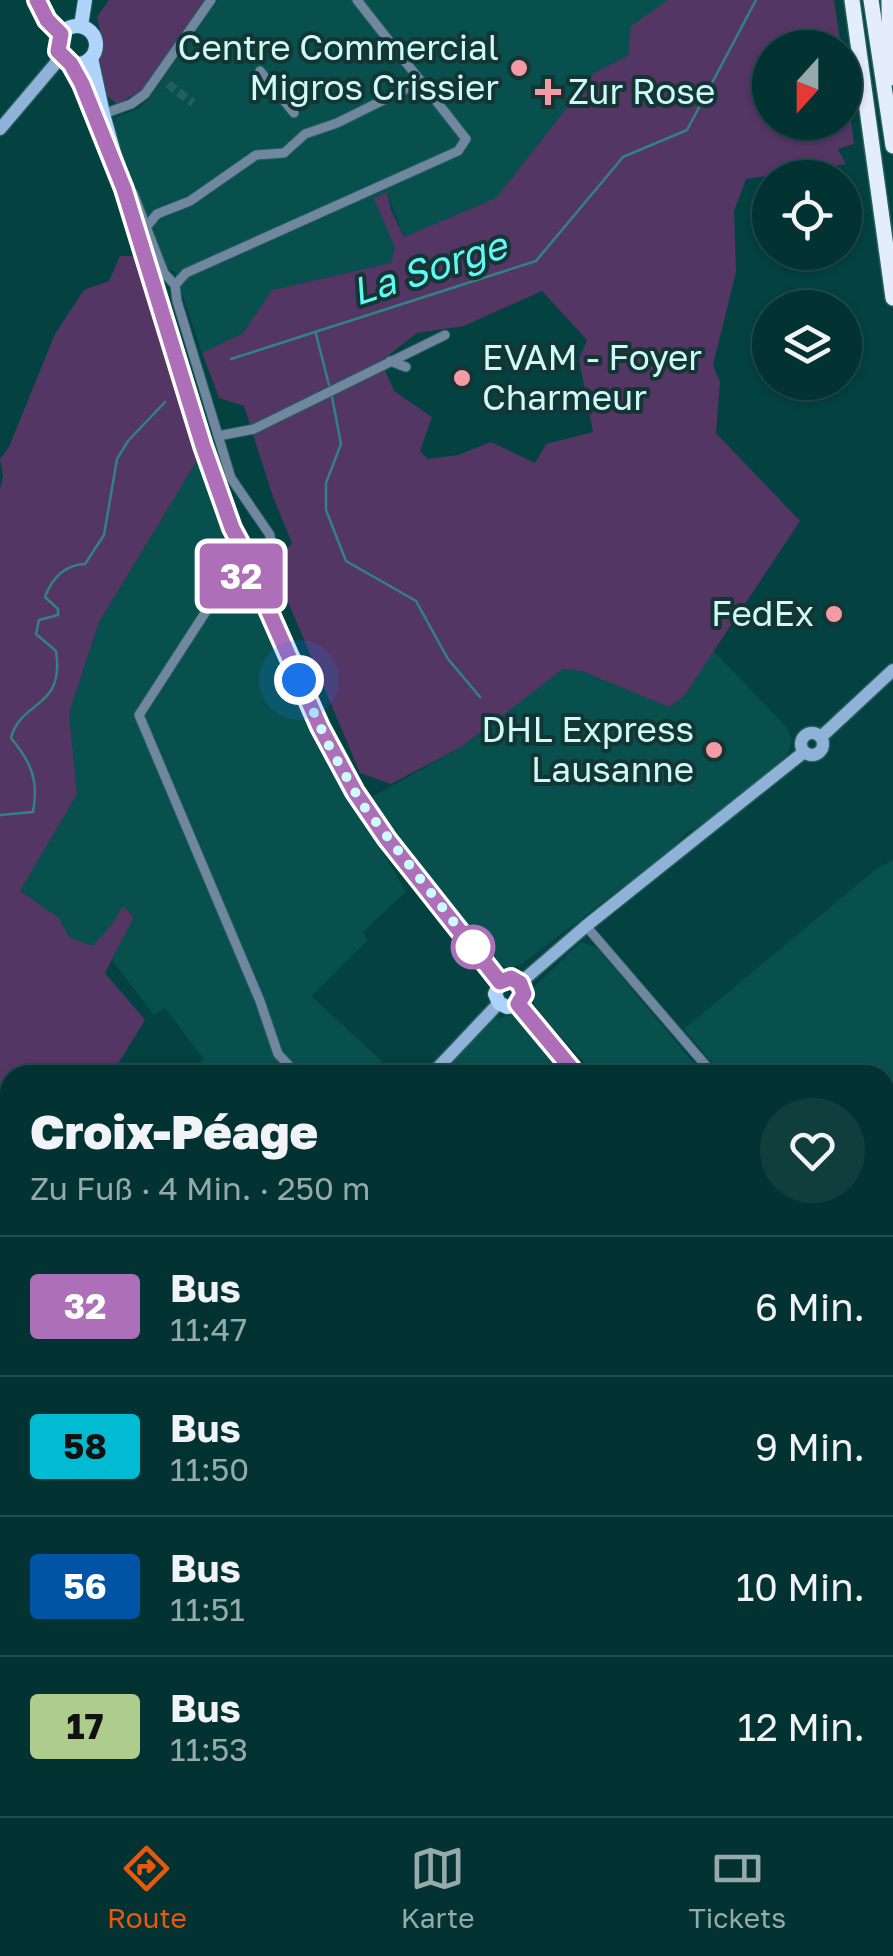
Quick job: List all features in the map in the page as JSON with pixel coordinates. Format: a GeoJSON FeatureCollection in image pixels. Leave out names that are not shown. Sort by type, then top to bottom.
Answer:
{"type":"FeatureCollection","features":[{"type":"Feature","properties":{"kind":"highway"},"geometry":{"type":"LineString","coordinates":[[843,0],[863,93]]}},
{"type":"Feature","properties":{"kind":"highway"},"geometry":{"type":"LineString","coordinates":[[852,0],[893,298]]}},
{"type":"Feature","properties":{"kind":"highway"},"geometry":{"type":"LineString","coordinates":[[871,0],[893,144]]}},
{"type":"Feature","properties":{"kind":"highway"},"geometry":{"type":"LineString","coordinates":[[889,0],[893,144]]}},
{"type":"Feature","properties":{"kind":"main road"},"geometry":{"type":"LineString","coordinates":[[81,26],[85,0]]}},
{"type":"Feature","properties":{"kind":"main road"},"geometry":{"type":"LineString","coordinates":[[129,191],[82,84],[57,46],[61,34],[70,27],[81,26],[95,39],[91,58],[104,114],[129,191],[203,446],[232,528],[264,570],[255,580]]}},
{"type":"Feature","properties":{"kind":"main road"},"geometry":{"type":"LineString","coordinates":[[66,60],[82,64],[91,58]]}},
{"type":"Feature","properties":{"kind":"main road"},"geometry":{"type":"LineString","coordinates":[[0,129],[66,60]]}},
{"type":"Feature","properties":{"kind":"main road"},"geometry":{"type":"LineString","coordinates":[[253,556],[239,560],[238,573],[255,580]]}},
{"type":"Feature","properties":{"kind":"main road"},"geometry":{"type":"LineString","coordinates":[[255,580],[320,727],[355,792],[387,839],[500,982]]}},
{"type":"Feature","properties":{"kind":"main road"},"geometry":{"type":"LineString","coordinates":[[520,983],[804,752],[800,742],[804,735],[815,732],[821,736],[893,670]]}},
{"type":"Feature","properties":{"kind":"main road"},"geometry":{"type":"LineString","coordinates":[[511,978],[520,983],[524,994],[518,1004],[506,1007],[499,1003],[495,994],[500,982],[511,978]]}},
{"type":"Feature","properties":{"kind":"main road"},"geometry":{"type":"LineString","coordinates":[[440,1065],[499,1003]]}},
{"type":"Feature","properties":{"kind":"main road"},"geometry":{"type":"LineString","coordinates":[[518,1004],[569,1065]]}},
{"type":"Feature","properties":{"kind":"street"},"geometry":{"type":"LineString","coordinates":[[36,0],[61,34]]}},
{"type":"Feature","properties":{"kind":"street"},"geometry":{"type":"LineString","coordinates":[[104,114],[145,94],[211,0]]}},
{"type":"Feature","properties":{"kind":"street"},"geometry":{"type":"LineString","coordinates":[[253,556],[270,547],[270,535],[237,491],[176,301],[176,285],[186,272],[458,151],[466,140],[357,0]]}},
{"type":"Feature","properties":{"kind":"street"},"geometry":{"type":"LineString","coordinates":[[260,71],[294,113]]}},
{"type":"Feature","properties":{"kind":"street"},"geometry":{"type":"LineString","coordinates":[[158,76],[168,84]]}},
{"type":"Feature","properties":{"kind":"street"},"geometry":{"type":"LineString","coordinates":[[147,226],[158,214],[190,201],[256,155],[284,154],[305,134],[337,124],[422,81]]}},
{"type":"Feature","properties":{"kind":"street"},"geometry":{"type":"LineString","coordinates":[[129,191],[164,273],[176,285]]}},
{"type":"Feature","properties":{"kind":"street"},"geometry":{"type":"LineString","coordinates":[[218,436],[254,429],[445,334]]}},
{"type":"Feature","properties":{"kind":"street"},"geometry":{"type":"LineString","coordinates":[[390,361],[406,367]]}},
{"type":"Feature","properties":{"kind":"street"},"geometry":{"type":"LineString","coordinates":[[238,573],[224,585],[139,715],[285,1065]]}},
{"type":"Feature","properties":{"kind":"street"},"geometry":{"type":"LineString","coordinates":[[586,926],[705,1065]]}},
{"type":"Feature","properties":{"kind":"shaded area"},"geometry":{"type":"Polygon","coordinates":[[[109,0],[207,0],[143,90],[117,104],[105,94],[99,62],[104,46],[97,17],[109,0]]]}},
{"type":"Feature","properties":{"kind":"shaded area"},"geometry":{"type":"Polygon","coordinates":[[[218,0],[668,0],[632,26],[628,56],[594,73],[496,198],[404,237],[387,193],[375,198],[395,248],[392,263],[272,290],[243,333],[202,353],[175,272],[165,267],[129,188],[113,127],[116,117],[139,108],[149,99],[218,0]]]}},
{"type":"Feature","properties":{"kind":"shaded area"},"geometry":{"type":"Polygon","coordinates":[[[668,0],[834,0],[838,30],[752,30],[752,140],[853,140],[854,144],[838,149],[844,160],[752,160],[752,178],[746,179],[734,211],[736,272],[713,365],[720,382],[716,433],[800,521],[684,696],[669,707],[582,671],[563,669],[461,747],[391,784],[360,773],[273,566],[292,543],[244,406],[219,398],[202,353],[243,333],[272,290],[391,263],[395,248],[374,198],[387,192],[404,237],[496,198],[594,73],[628,56],[631,26],[668,0]],[[542,291],[464,326],[417,333],[381,361],[394,391],[432,417],[420,451],[428,459],[458,455],[491,442],[535,463],[546,444],[593,432],[579,359],[587,340],[542,291]]]}},
{"type":"Feature","properties":{"kind":"shaded area"},"geometry":{"type":"Polygon","coordinates":[[[120,256],[135,256],[198,459],[99,622],[69,713],[77,794],[20,891],[59,918],[69,937],[92,946],[123,906],[134,917],[105,973],[145,1020],[117,1065],[0,1065],[0,459],[9,447],[55,334],[84,290],[109,281],[120,256]]]}},
{"type":"Feature","properties":{"kind":"shaded area"},"geometry":{"type":"Polygon","coordinates":[[[198,459],[231,551],[223,572],[230,587],[246,588],[252,593],[317,741],[406,892],[363,932],[368,940],[311,996],[386,1065],[196,1065],[204,1059],[165,1008],[154,1015],[112,960],[134,916],[123,906],[92,946],[69,937],[59,918],[20,891],[77,794],[69,713],[99,622],[198,459]]]}},
{"type":"Feature","properties":{"kind":"shaded area"},"geometry":{"type":"Polygon","coordinates":[[[712,649],[786,727],[792,740],[785,761],[706,824],[688,831],[666,854],[522,964],[508,968],[496,963],[367,800],[461,747],[562,669],[582,671],[669,707],[684,696],[712,649]]]}},
{"type":"Feature","properties":{"kind":"shaded area"},"geometry":{"type":"Polygon","coordinates":[[[893,860],[893,1065],[714,1065],[684,1029],[875,870],[893,860]]]}},
{"type":"Feature","properties":{"kind":"shaded area"},"geometry":{"type":"Polygon","coordinates":[[[581,942],[596,947],[696,1065],[587,1065],[534,1004],[534,987],[581,942]]]}},
{"type":"Feature","properties":{"kind":"shaded area"},"geometry":{"type":"Polygon","coordinates":[[[512,1015],[523,1020],[558,1065],[451,1065],[492,1020],[512,1015]]]}},
{"type":"Feature","properties":{"kind":"waterway","name":"La Sorge"},"geometry":{"type":"LineString","coordinates":[[231,359],[536,261],[623,157],[687,130],[756,0]]}},
{"type":"Feature","properties":{"kind":"waterway"},"geometry":{"type":"LineString","coordinates":[[316,334],[330,389]]}},
{"type":"Feature","properties":{"kind":"waterway"},"geometry":{"type":"LineString","coordinates":[[332,397],[341,444],[326,483],[326,510],[346,561],[416,601],[448,659],[480,697]]}},
{"type":"Feature","properties":{"kind":"waterway","name":"La Sorge"},"geometry":{"type":"LineString","coordinates":[[0,815],[33,812],[32,772],[11,738],[16,725],[54,684],[56,651],[36,634],[39,620],[58,615],[58,609],[45,597],[60,574],[85,564],[104,535],[117,459],[128,441],[165,402]]}},
{"type":"Feature","properties":{"kind":"tunnel"},"geometry":{"type":"LineString","coordinates":[[168,84],[193,103]]}},
{"type":"Feature","properties":{"kind":"bus line","name":"32"},"geometry":{"type":"LineString","coordinates":[[37,0],[47,20],[61,34],[58,51],[82,84],[124,189],[203,446],[232,528],[246,554],[239,560],[238,573],[255,580],[330,748],[374,822],[500,982],[511,978],[520,983],[524,994],[518,1004],[569,1065]]}},
{"type":"Feature","properties":{"kind":"place","name":"Centre Commercial Migros Crissier"},"geometry":{"type":"Point","coordinates":[519,68]}},
{"type":"Feature","properties":{"kind":"place","name":"Zur Rose"},"geometry":{"type":"Point","coordinates":[548,92]}},
{"type":"Feature","properties":{"kind":"place","name":"EVAM - Foyer Charmeur"},"geometry":{"type":"Point","coordinates":[462,378]}},
{"type":"Feature","properties":{"kind":"place","name":"FedEx"},"geometry":{"type":"Point","coordinates":[834,614]}},
{"type":"Feature","properties":{"kind":"place","name":"DHL Express Lausanne"},"geometry":{"type":"Point","coordinates":[714,750]}},
{"type":"Feature","properties":{"kind":"route"},"geometry":{"type":"LineString","coordinates":[[299,680],[330,748],[362,804],[473,947]]}}]}
